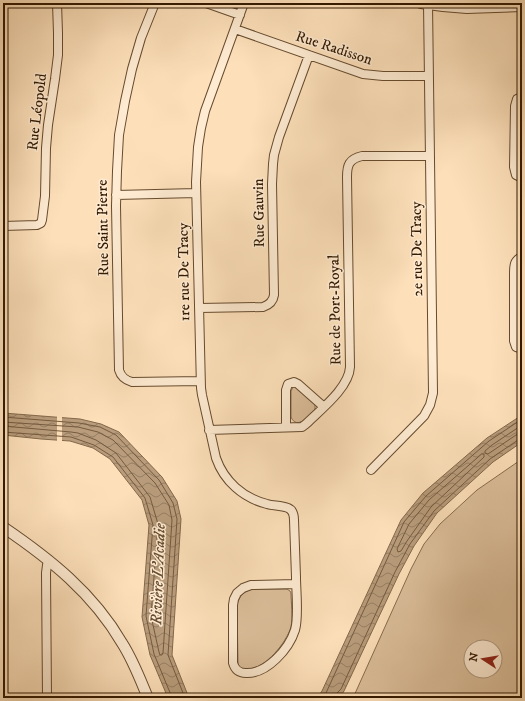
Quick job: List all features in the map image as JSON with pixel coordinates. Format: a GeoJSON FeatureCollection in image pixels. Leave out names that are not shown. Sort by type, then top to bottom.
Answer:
{"type":"FeatureCollection","features":[{"type":"Feature","properties":{"kind":"street","name":"Rue Léopold"},"geometry":{"type":"LineString","coordinates":[[3,226],[35,226],[41,222],[43,216],[48,125],[57,64],[57,3]]}},
{"type":"Feature","properties":{"kind":"street","name":"Rue Saint Pierre"},"geometry":{"type":"LineString","coordinates":[[155,3],[143,32],[135,59],[124,101],[118,141],[116,195],[119,367],[121,374],[126,380],[132,382],[200,381]]}},
{"type":"Feature","properties":{"kind":"street"},"geometry":{"type":"LineString","coordinates":[[206,3],[240,15]]}},
{"type":"Feature","properties":{"kind":"street","name":"1re rue De Tracy"},"geometry":{"type":"LineString","coordinates":[[244,3],[205,111],[197,156],[196,193],[200,381],[209,430],[218,463],[230,483],[244,494],[255,500],[268,504],[284,506],[291,510],[294,516],[296,584]]}},
{"type":"Feature","properties":{"kind":"street"},"geometry":{"type":"LineString","coordinates":[[425,3],[451,7],[474,8],[522,6]]}},
{"type":"Feature","properties":{"kind":"street","name":"2e rue De Tracy"},"geometry":{"type":"LineString","coordinates":[[371,470],[424,416],[429,409],[432,397],[428,76],[425,3]]}},
{"type":"Feature","properties":{"kind":"street","name":"Rue Radisson"},"geometry":{"type":"LineString","coordinates":[[235,29],[368,75],[387,77],[428,76]]}},
{"type":"Feature","properties":{"kind":"street","name":"Rue Gauvin"},"geometry":{"type":"LineString","coordinates":[[199,308],[263,307],[268,305],[273,299],[272,184],[274,155],[309,55]]}},
{"type":"Feature","properties":{"kind":"street"},"geometry":{"type":"LineString","coordinates":[[522,96],[517,99],[515,106],[514,167],[516,175],[522,178]]}},
{"type":"Feature","properties":{"kind":"street","name":"Rue de Port-Royal"},"geometry":{"type":"LineString","coordinates":[[209,430],[304,426],[345,384],[350,371],[347,177],[349,164],[355,158],[362,156],[429,156]]}},
{"type":"Feature","properties":{"kind":"street"},"geometry":{"type":"LineString","coordinates":[[116,195],[196,193]]}},
{"type":"Feature","properties":{"kind":"street"},"geometry":{"type":"LineString","coordinates":[[522,257],[515,263],[514,274],[514,341],[516,347],[522,349]]}},
{"type":"Feature","properties":{"kind":"street"},"geometry":{"type":"LineString","coordinates":[[286,427],[286,390],[288,384],[294,382],[298,384],[324,407]]}},
{"type":"Feature","properties":{"kind":"street"},"geometry":{"type":"LineString","coordinates":[[3,527],[50,560],[65,573],[81,589],[109,622],[130,656],[148,698]]}},
{"type":"Feature","properties":{"kind":"street"},"geometry":{"type":"LineString","coordinates":[[47,698],[46,573],[47,565],[50,560]]}},
{"type":"Feature","properties":{"kind":"street"},"geometry":{"type":"LineString","coordinates":[[296,584],[296,624],[294,633],[289,642],[275,660],[261,671],[248,674],[237,671],[233,663],[233,609],[234,599],[237,593],[243,588],[251,585],[296,584]]}},
{"type":"Feature","properties":{"kind":"shaded area"},"geometry":{"type":"Polygon","coordinates":[[[295,386],[315,405],[315,410],[303,421],[296,423],[291,417],[291,391],[295,386]]]}},
{"type":"Feature","properties":{"kind":"shaded area"},"geometry":{"type":"Polygon","coordinates":[[[522,459],[522,698],[353,698],[411,569],[424,544],[440,524],[477,490],[522,459]]]}},
{"type":"Feature","properties":{"kind":"shaded area"},"geometry":{"type":"Polygon","coordinates":[[[253,589],[287,589],[290,591],[292,623],[285,640],[274,654],[255,668],[245,669],[241,668],[238,664],[237,605],[242,594],[253,589]]]}},
{"type":"Feature","properties":{"kind":"water","name":"Rivière L'Acadie"},"geometry":{"type":"Polygon","coordinates":[[[3,413],[80,419],[101,424],[119,432],[162,477],[177,501],[181,519],[172,655],[189,698],[168,698],[150,655],[142,617],[149,525],[142,500],[110,459],[93,448],[70,441],[3,435],[3,413]]]}},
{"type":"Feature","properties":{"kind":"water"},"geometry":{"type":"Polygon","coordinates":[[[522,415],[522,442],[493,462],[437,513],[414,546],[399,574],[344,691],[339,698],[317,698],[322,691],[401,520],[423,493],[487,438],[522,415]]]}},
{"type":"Feature","properties":{"kind":"pier"},"geometry":{"type":"Polygon","coordinates":[[[57,415],[62,415],[62,442],[57,442],[57,415]]]}}]}
